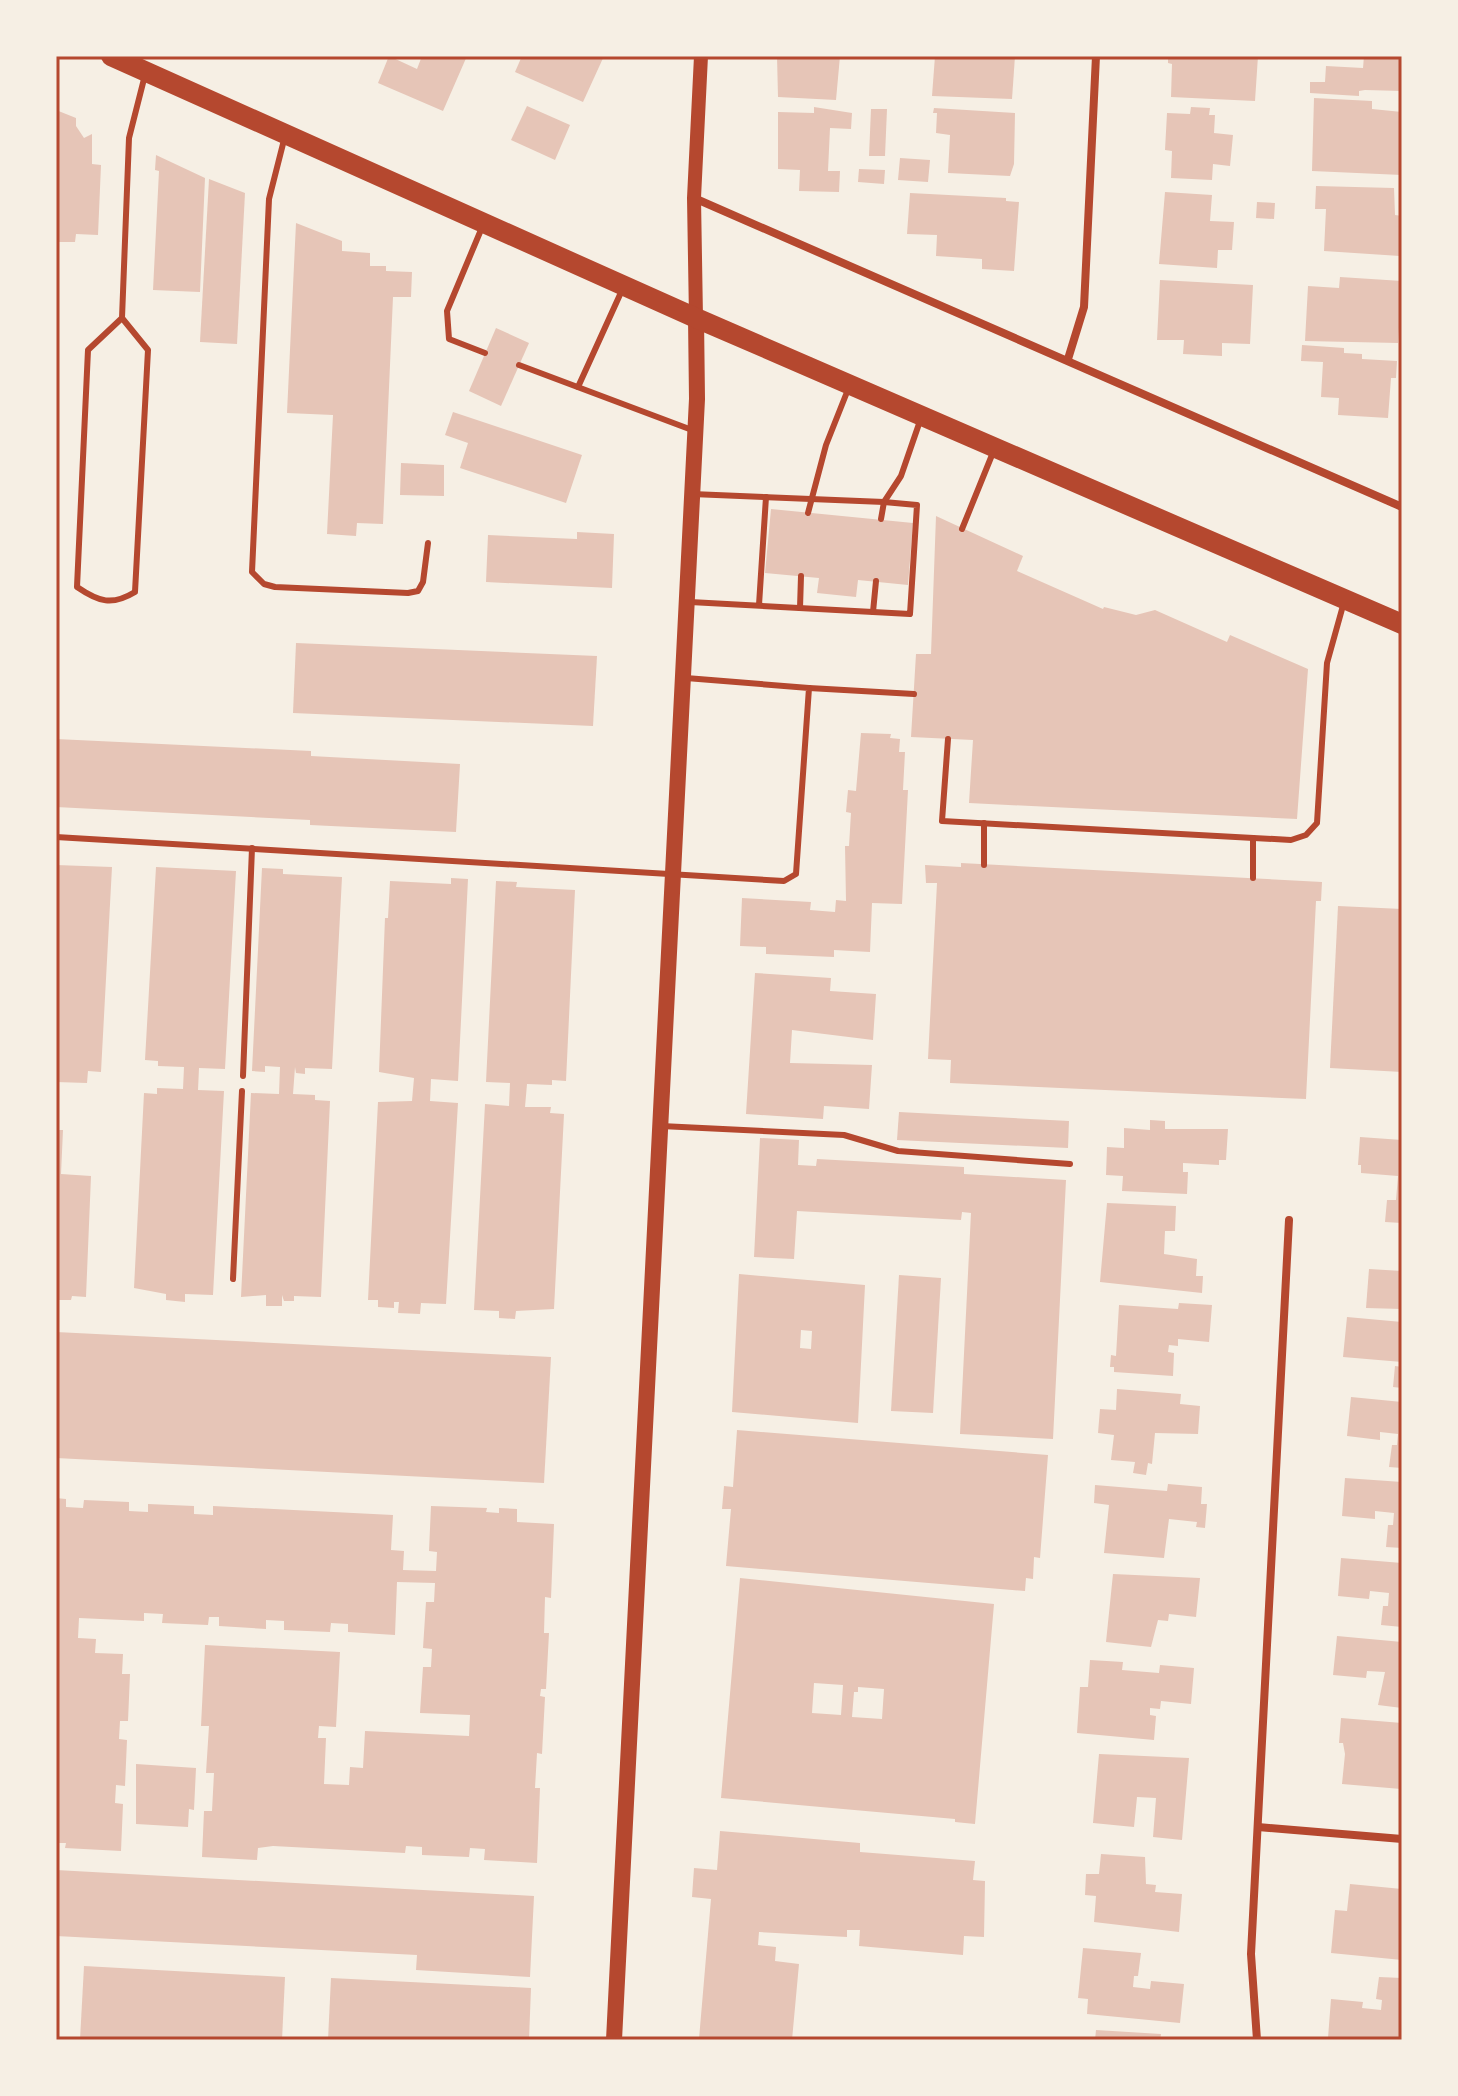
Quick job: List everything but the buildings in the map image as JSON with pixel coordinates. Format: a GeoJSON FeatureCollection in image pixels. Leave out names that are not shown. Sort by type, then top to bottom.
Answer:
{"type":"FeatureCollection","features":[{"type":"Feature","properties":{"kind":"main road"},"geometry":{"type":"LineString","coordinates":[[111,56],[696,318],[1402,624]]}},
{"type":"Feature","properties":{"kind":"main road"},"geometry":{"type":"LineString","coordinates":[[614,2040],[674,875],[695,431],[696,318]]}},
{"type":"Feature","properties":{"kind":"street"},"geometry":{"type":"LineString","coordinates":[[696,318],[694,198],[701,56]]}},
{"type":"Feature","properties":{"kind":"street"},"geometry":{"type":"LineString","coordinates":[[1068,359],[1084,307],[1096,56]]}},
{"type":"Feature","properties":{"kind":"street"},"geometry":{"type":"LineString","coordinates":[[694,198],[1402,507]]}},
{"type":"Feature","properties":{"kind":"street"},"geometry":{"type":"LineString","coordinates":[[1257,2040],[1251,1954],[1289,1220]]}},
{"type":"Feature","properties":{"kind":"street"},"geometry":{"type":"LineString","coordinates":[[1258,1827],[1402,1839]]}},
{"type":"Feature","properties":{"kind":"lane"},"geometry":{"type":"LineString","coordinates":[[122,318],[88,350],[77,587],[97,600],[118,602],[135,592],[148,350],[122,318],[129,138],[146,72]]}},
{"type":"Feature","properties":{"kind":"lane"},"geometry":{"type":"LineString","coordinates":[[286,133],[269,199],[252,572],[264,584],[275,587],[408,593],[418,591],[423,582],[428,543]]}},
{"type":"Feature","properties":{"kind":"lane"},"geometry":{"type":"LineString","coordinates":[[485,221],[447,311],[449,339],[485,353]]}},
{"type":"Feature","properties":{"kind":"lane"},"geometry":{"type":"LineString","coordinates":[[578,387],[625,284]]}},
{"type":"Feature","properties":{"kind":"lane"},"geometry":{"type":"LineString","coordinates":[[519,365],[695,431]]}},
{"type":"Feature","properties":{"kind":"lane"},"geometry":{"type":"LineString","coordinates":[[808,513],[810,498],[850,384]]}},
{"type":"Feature","properties":{"kind":"lane"},"geometry":{"type":"LineString","coordinates":[[881,519],[884,502],[901,476],[922,415]]}},
{"type":"Feature","properties":{"kind":"lane"},"geometry":{"type":"LineString","coordinates":[[962,529],[996,446]]}},
{"type":"Feature","properties":{"kind":"lane"},"geometry":{"type":"LineString","coordinates":[[686,602],[910,614],[917,505],[691,494]]}},
{"type":"Feature","properties":{"kind":"lane"},"geometry":{"type":"LineString","coordinates":[[759,605],[766,497]]}},
{"type":"Feature","properties":{"kind":"lane"},"geometry":{"type":"LineString","coordinates":[[800,608],[801,576]]}},
{"type":"Feature","properties":{"kind":"lane"},"geometry":{"type":"LineString","coordinates":[[873,612],[876,581]]}},
{"type":"Feature","properties":{"kind":"lane"},"geometry":{"type":"LineString","coordinates":[[948,739],[942,821],[1291,840],[1306,835],[1317,823],[1327,663],[1345,599]]}},
{"type":"Feature","properties":{"kind":"lane"},"geometry":{"type":"LineString","coordinates":[[683,678],[914,694]]}},
{"type":"Feature","properties":{"kind":"lane"},"geometry":{"type":"LineString","coordinates":[[56,837],[784,881],[796,874],[809,688]]}},
{"type":"Feature","properties":{"kind":"lane"},"geometry":{"type":"LineString","coordinates":[[984,823],[984,865]]}},
{"type":"Feature","properties":{"kind":"lane"},"geometry":{"type":"LineString","coordinates":[[1253,838],[1253,878]]}},
{"type":"Feature","properties":{"kind":"lane"},"geometry":{"type":"LineString","coordinates":[[243,1076],[252,848]]}},
{"type":"Feature","properties":{"kind":"lane"},"geometry":{"type":"LineString","coordinates":[[233,1279],[242,1091]]}},
{"type":"Feature","properties":{"kind":"lane"},"geometry":{"type":"LineString","coordinates":[[661,1126],[844,1135],[898,1151],[1070,1164]]}}]}
